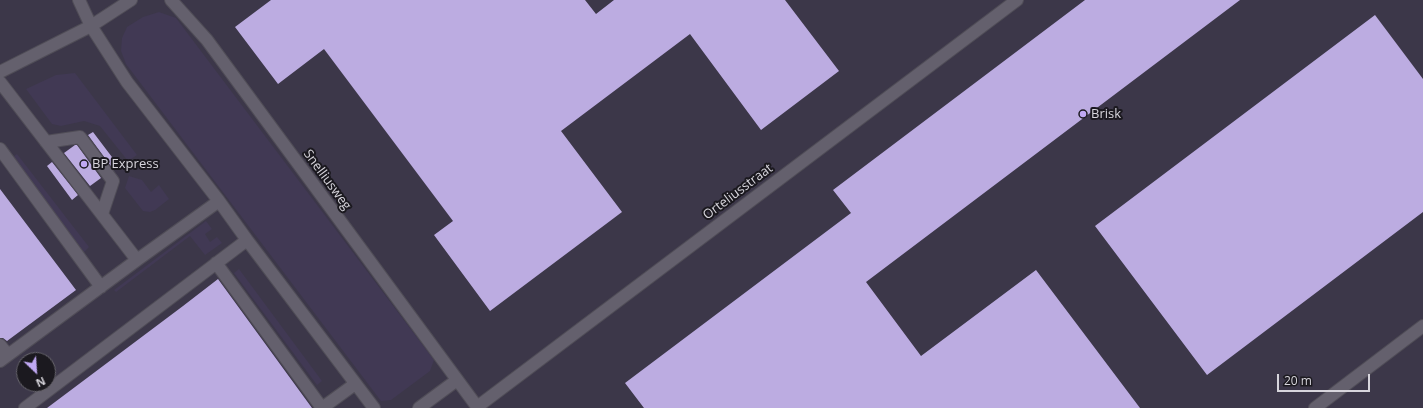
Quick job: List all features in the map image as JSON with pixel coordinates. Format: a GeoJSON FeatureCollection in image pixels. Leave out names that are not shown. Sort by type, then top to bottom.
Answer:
{"type":"FeatureCollection","features":[{"type":"Feature","properties":{"kind":"street"},"geometry":{"type":"LineString","coordinates":[[78,0],[91,26],[127,82],[219,201],[374,408]]}},
{"type":"Feature","properties":{"kind":"street"},"geometry":{"type":"LineString","coordinates":[[0,72],[91,26],[131,0]]}},
{"type":"Feature","properties":{"kind":"street","name":"Snelliusweg"},"geometry":{"type":"LineString","coordinates":[[171,0],[207,40],[478,408]]}},
{"type":"Feature","properties":{"kind":"street","name":"Orteliusstraat"},"geometry":{"type":"LineString","coordinates":[[478,408],[1017,0]]}},
{"type":"Feature","properties":{"kind":"street"},"geometry":{"type":"LineString","coordinates":[[0,82],[137,260]]}},
{"type":"Feature","properties":{"kind":"street"},"geometry":{"type":"LineString","coordinates":[[46,142],[80,137],[113,181],[102,214]]}},
{"type":"Feature","properties":{"kind":"street"},"geometry":{"type":"LineString","coordinates":[[0,149],[101,287]]}},
{"type":"Feature","properties":{"kind":"street"},"geometry":{"type":"LineString","coordinates":[[0,345],[4,358],[219,201]]}},
{"type":"Feature","properties":{"kind":"street"},"geometry":{"type":"LineString","coordinates":[[25,408],[247,240]]}},
{"type":"Feature","properties":{"kind":"street"},"geometry":{"type":"LineString","coordinates":[[216,263],[322,408],[355,384]]}},
{"type":"Feature","properties":{"kind":"street"},"geometry":{"type":"LineString","coordinates":[[1315,408],[1423,326]]}},
{"type":"Feature","properties":{"kind":"street"},"geometry":{"type":"LineString","coordinates":[[419,408],[457,380]]}},
{"type":"Feature","properties":{"kind":"shaded area"},"geometry":{"type":"Polygon","coordinates":[[[0,0],[1423,0],[1423,408],[0,408],[0,0]]]}},
{"type":"Feature","properties":{"kind":"shaded area"},"geometry":{"type":"Polygon","coordinates":[[[159,12],[176,18],[434,360],[430,371],[391,400],[381,401],[126,64],[121,51],[122,38],[127,27],[143,17],[159,12]]]}},
{"type":"Feature","properties":{"kind":"shaded area"},"geometry":{"type":"Polygon","coordinates":[[[75,73],[137,155],[128,161],[100,126],[84,121],[61,126],[52,124],[26,89],[56,75],[75,73]]]}},
{"type":"Feature","properties":{"kind":"shaded area"},"geometry":{"type":"Polygon","coordinates":[[[17,154],[89,247],[84,252],[13,157],[17,154]]]}},
{"type":"Feature","properties":{"kind":"shaded area"},"geometry":{"type":"Polygon","coordinates":[[[129,176],[142,180],[151,192],[159,185],[169,199],[155,210],[150,212],[143,211],[125,188],[129,176]]]}},
{"type":"Feature","properties":{"kind":"shaded area"},"geometry":{"type":"Polygon","coordinates":[[[206,221],[212,229],[205,234],[210,242],[217,237],[222,243],[205,255],[190,236],[116,292],[114,290],[206,221]]]}},
{"type":"Feature","properties":{"kind":"shaded area"},"geometry":{"type":"Polygon","coordinates":[[[239,269],[322,381],[317,385],[234,273],[239,269]]]}},
{"type":"Feature","properties":{"kind":"building"},"geometry":{"type":"Polygon","coordinates":[[[271,0],[585,0],[596,14],[614,0],[785,0],[839,71],[761,130],[690,34],[561,131],[622,212],[490,311],[434,235],[453,221],[324,49],[278,84],[235,27],[271,0]]]}},
{"type":"Feature","properties":{"kind":"building"},"geometry":{"type":"Polygon","coordinates":[[[1085,0],[1240,0],[866,282],[921,356],[1036,270],[1140,408],[644,408],[625,383],[851,213],[833,190],[1085,0]]]}},
{"type":"Feature","properties":{"kind":"building"},"geometry":{"type":"Polygon","coordinates":[[[1375,15],[1423,79],[1423,212],[1207,375],[1095,226],[1375,15]]]}},
{"type":"Feature","properties":{"kind":"building"},"geometry":{"type":"Polygon","coordinates":[[[93,132],[118,165],[113,169],[88,135],[93,132]]]}},
{"type":"Feature","properties":{"kind":"building"},"geometry":{"type":"Polygon","coordinates":[[[77,145],[101,178],[90,186],[64,153],[77,145]]]}},
{"type":"Feature","properties":{"kind":"building"},"geometry":{"type":"Polygon","coordinates":[[[52,162],[78,195],[72,200],[47,166],[52,162]]]}},
{"type":"Feature","properties":{"kind":"building"},"geometry":{"type":"Polygon","coordinates":[[[0,189],[76,290],[7,341],[0,338],[0,189]]]}},
{"type":"Feature","properties":{"kind":"building"},"geometry":{"type":"Polygon","coordinates":[[[218,279],[312,408],[47,408],[183,306],[218,279]]]}},
{"type":"Feature","properties":{"kind":"place","name":"Brisk"},"geometry":{"type":"Point","coordinates":[1083,114]}},
{"type":"Feature","properties":{"kind":"place","name":"BP Express"},"geometry":{"type":"Point","coordinates":[84,164]}}]}
